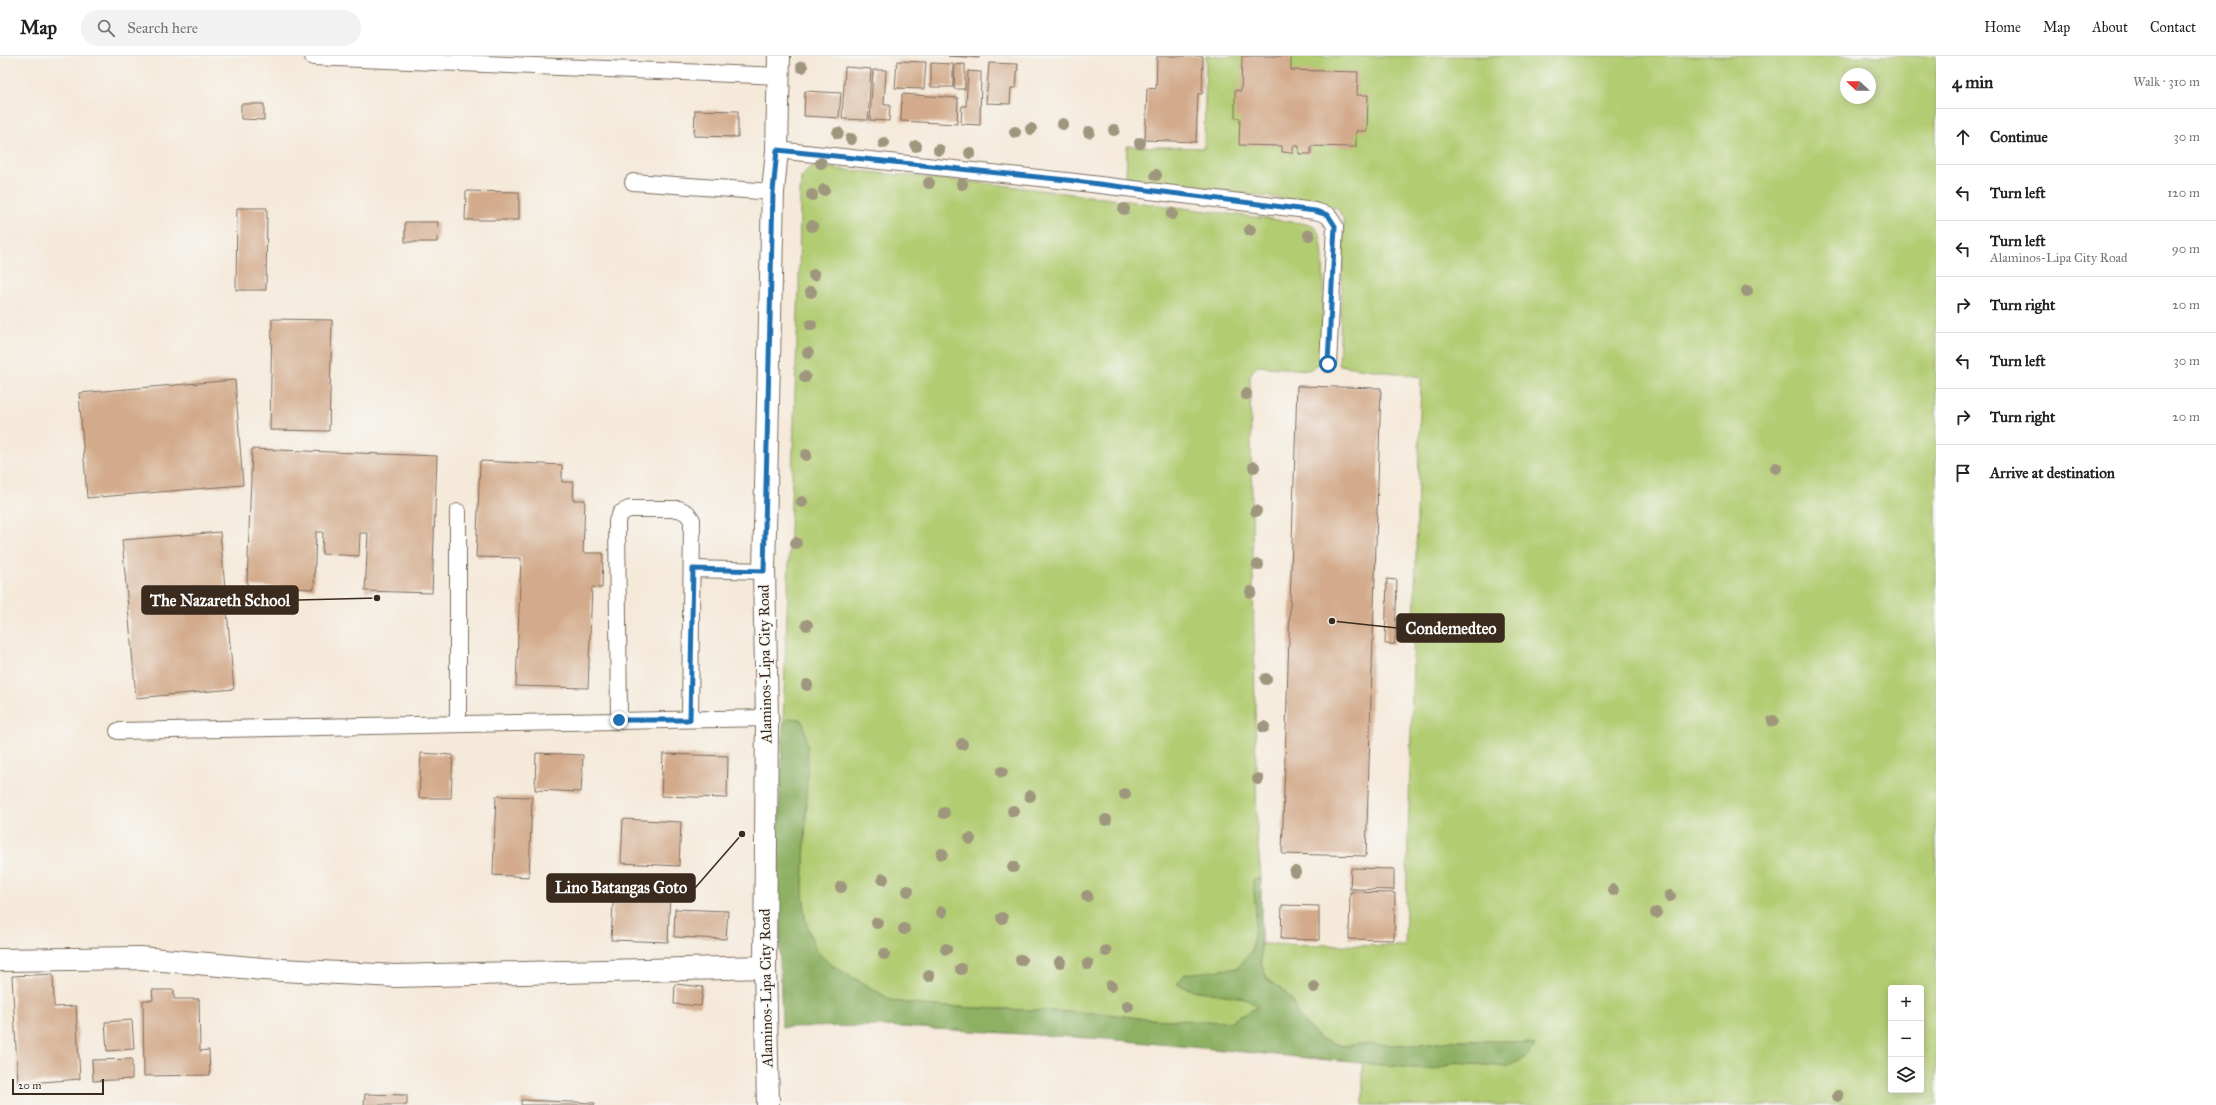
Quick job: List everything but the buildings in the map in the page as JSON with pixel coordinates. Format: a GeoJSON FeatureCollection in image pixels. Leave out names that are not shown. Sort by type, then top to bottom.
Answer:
{"type":"FeatureCollection","features":[{"type":"Feature","properties":{"kind":"main road","name":"Alaminos-Lipa City Road"},"geometry":{"type":"LineString","coordinates":[[768,1105],[765,967],[767,718],[764,571],[773,192],[777,150],[779,66]]}},
{"type":"Feature","properties":{"kind":"main road"},"geometry":{"type":"LineString","coordinates":[[0,960],[140,958],[263,969],[396,976],[765,967]]}},
{"type":"Feature","properties":{"kind":"lane"},"geometry":{"type":"LineString","coordinates":[[313,57],[779,66]]}},
{"type":"Feature","properties":{"kind":"lane"},"geometry":{"type":"LineString","coordinates":[[777,150],[1067,180],[1315,211],[1328,215],[1335,226],[1328,364]]}},
{"type":"Feature","properties":{"kind":"lane"},"geometry":{"type":"LineString","coordinates":[[633,182],[773,192]]}},
{"type":"Feature","properties":{"kind":"lane"},"geometry":{"type":"LineString","coordinates":[[619,720],[617,521],[621,513],[629,509],[679,509],[687,513],[692,520],[693,569],[690,720]]}},
{"type":"Feature","properties":{"kind":"lane"},"geometry":{"type":"LineString","coordinates":[[458,512],[458,723]]}},
{"type":"Feature","properties":{"kind":"lane"},"geometry":{"type":"LineString","coordinates":[[693,569],[764,571]]}},
{"type":"Feature","properties":{"kind":"lane"},"geometry":{"type":"LineString","coordinates":[[118,730],[767,718]]}},
{"type":"Feature","properties":{"kind":"green space"},"geometry":{"type":"Polygon","coordinates":[[[1206,56],[1936,56],[1936,1105],[1363,1105],[1363,1062],[1435,1070],[1455,1062],[1507,1067],[1534,1044],[1507,1041],[1452,1041],[1423,1045],[1360,1044],[1343,1046],[1318,1038],[1298,1015],[1290,997],[1278,986],[1267,980],[1261,962],[1261,944],[1405,946],[1421,377],[1339,365],[1344,220],[1338,209],[1323,204],[1126,178],[1127,146],[1204,148],[1206,56]]]}},
{"type":"Feature","properties":{"kind":"green space"},"geometry":{"type":"Polygon","coordinates":[[[816,167],[993,184],[1301,223],[1312,226],[1319,233],[1323,257],[1323,276],[1319,364],[1309,370],[1256,366],[1250,375],[1257,835],[1261,878],[1253,880],[1256,914],[1255,938],[1247,959],[1239,967],[1219,974],[1177,984],[1192,990],[1245,998],[1258,1007],[1229,1022],[1146,1019],[1100,1013],[931,1006],[893,1001],[830,964],[815,949],[805,919],[803,889],[807,796],[789,718],[783,723],[799,285],[800,193],[801,177],[810,168],[816,167]]]}},
{"type":"Feature","properties":{"kind":"green space"},"geometry":{"type":"Polygon","coordinates":[[[789,718],[800,719],[804,724],[808,753],[803,889],[805,919],[815,949],[830,964],[893,1001],[931,1006],[1100,1013],[1146,1019],[1229,1022],[1258,1007],[1245,998],[1192,990],[1177,984],[1185,974],[1238,968],[1252,950],[1256,914],[1253,879],[1261,878],[1261,962],[1267,980],[1278,986],[1290,997],[1298,1015],[1318,1038],[1343,1046],[1360,1044],[1423,1045],[1452,1041],[1507,1041],[1535,1044],[1527,1057],[1507,1067],[1455,1062],[1435,1070],[1106,1039],[884,1026],[782,1027],[777,866],[783,723],[789,718]]]}},
{"type":"Feature","properties":{"kind":"place","name":"The Nazareth School"},"geometry":{"type":"Point","coordinates":[377,598]}},
{"type":"Feature","properties":{"kind":"place","name":"Condemedteo"},"geometry":{"type":"Point","coordinates":[1332,621]}},
{"type":"Feature","properties":{"kind":"place","name":"Lino Batangas Goto"},"geometry":{"type":"Point","coordinates":[742,834]}},
{"type":"Feature","properties":{"kind":"route"},"geometry":{"type":"LineString","coordinates":[[619,720],[690,720],[693,569],[764,571],[773,192],[777,150],[1067,180],[1315,211],[1328,215],[1335,226],[1328,364]]}}]}
